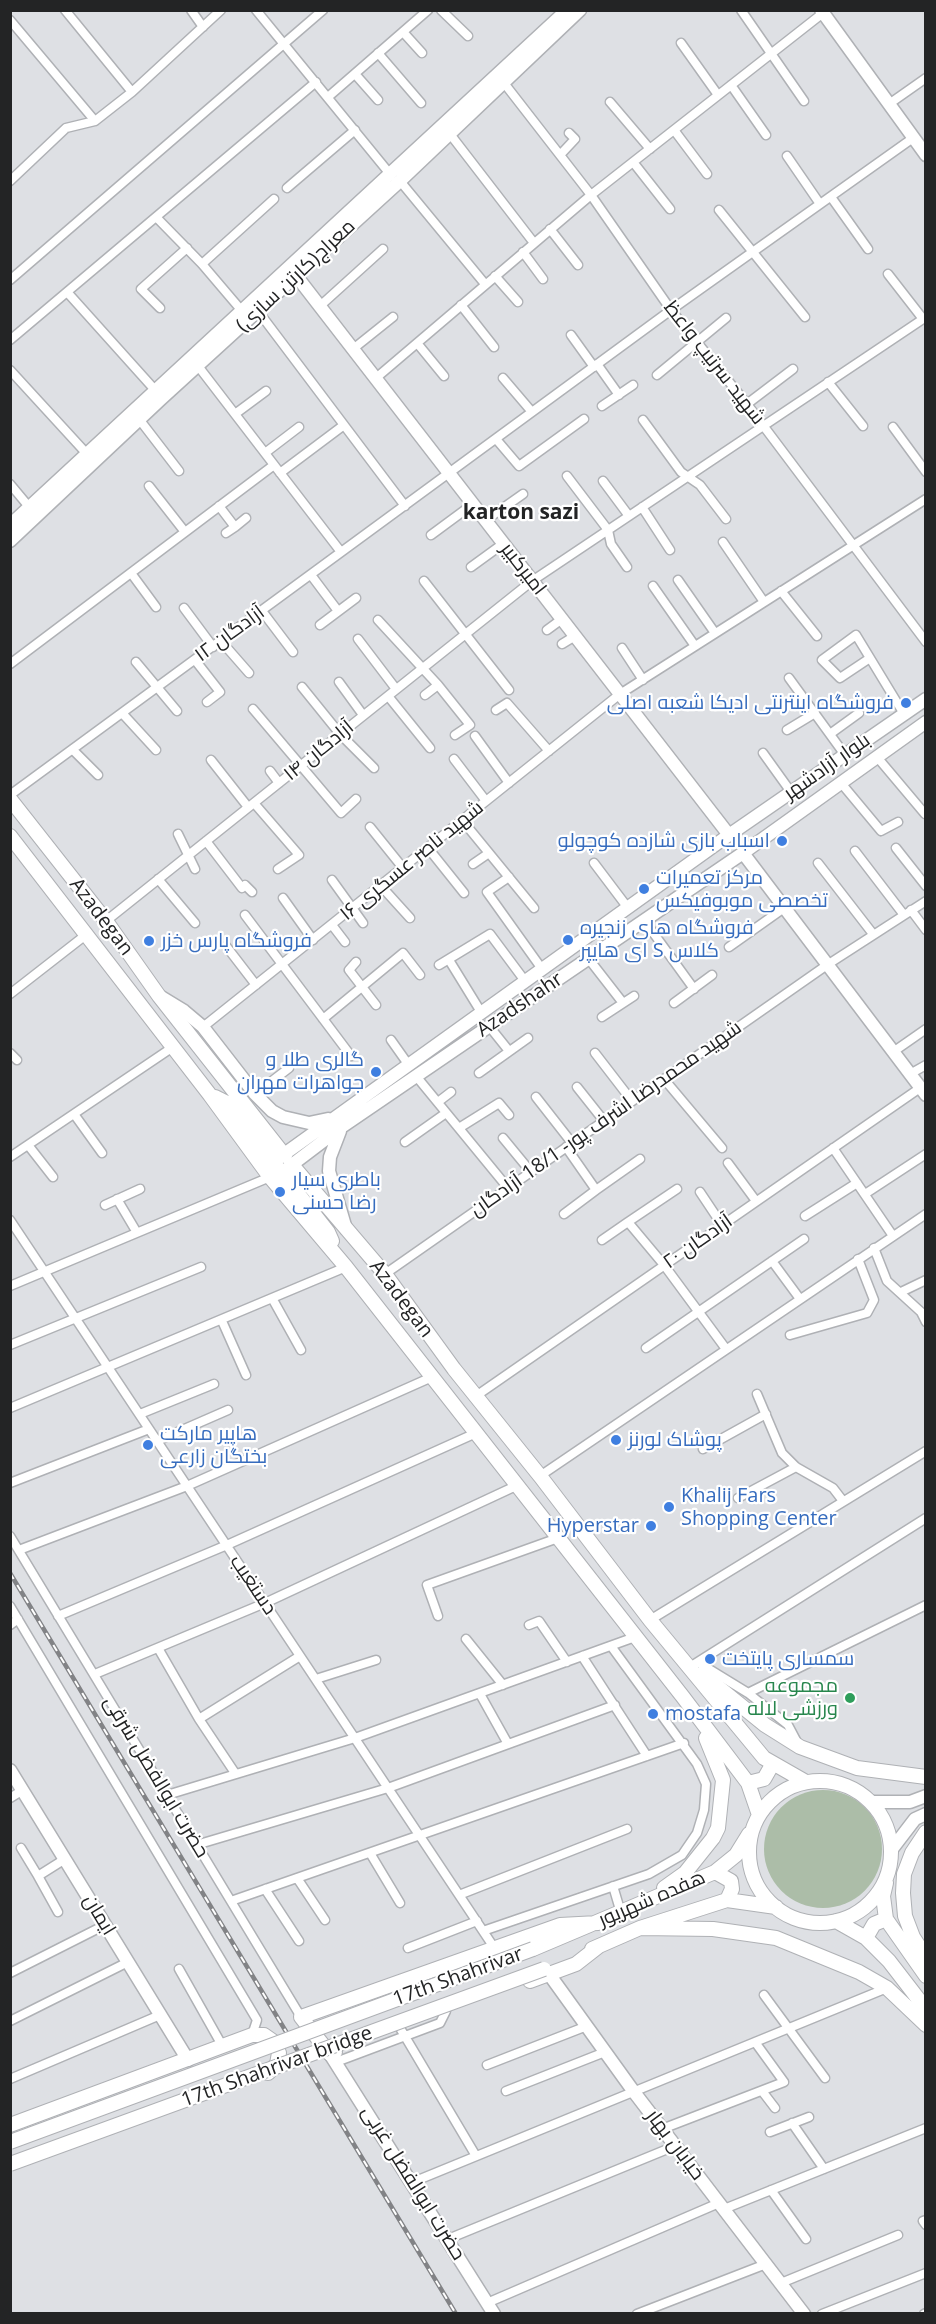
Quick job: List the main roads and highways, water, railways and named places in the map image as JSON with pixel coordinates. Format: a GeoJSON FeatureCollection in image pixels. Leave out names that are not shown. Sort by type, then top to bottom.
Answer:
{"type":"FeatureCollection","features":[{"type":"Feature","properties":{"kind":"main road","name":"Azadegan"},"geometry":{"type":"LineString","coordinates":[[10,797],[106,921],[280,1166],[342,1262],[748,1783],[756,1821]]}},
{"type":"Feature","properties":{"kind":"main road","name":"Azadegan"},"geometry":{"type":"LineString","coordinates":[[10,836],[210,1095],[346,1230],[385,1274],[454,1369],[540,1476],[650,1620],[694,1665],[764,1758],[772,1765],[806,1782]]}},
{"type":"Feature","properties":{"kind":"main road"},"geometry":{"type":"LineString","coordinates":[[38,871],[53,872],[58,860]]}},
{"type":"Feature","properties":{"kind":"main road"},"geometry":{"type":"LineString","coordinates":[[62,902],[70,890],[82,891]]}},
{"type":"Feature","properties":{"kind":"main road"},"geometry":{"type":"LineString","coordinates":[[694,1665],[765,1725],[800,1747],[857,1768],[926,1777]]}},
{"type":"Feature","properties":{"kind":"main road"},"geometry":{"type":"LineString","coordinates":[[644,1903],[691,1866],[713,1838],[721,1816],[723,1780],[711,1747],[683,1697]]}},
{"type":"Feature","properties":{"kind":"main road"},"geometry":{"type":"LineString","coordinates":[[748,1783],[764,1779],[772,1765]]}},
{"type":"Feature","properties":{"kind":"main road"},"geometry":{"type":"LineString","coordinates":[[890,1869],[882,1887],[870,1903],[855,1914],[836,1921],[815,1923],[794,1918],[776,1907],[761,1892],[753,1875],[749,1858],[756,1821],[772,1800],[788,1788],[806,1782],[830,1781],[853,1788],[872,1802],[889,1832],[892,1849],[890,1869],[883,1896],[886,1919],[926,1976]]}},
{"type":"Feature","properties":{"kind":"main road","name":"هفده شهریور"},"geometry":{"type":"LineString","coordinates":[[534,1949],[715,1872],[736,1855],[756,1821]]}},
{"type":"Feature","properties":{"kind":"main road"},"geometry":{"type":"LineString","coordinates":[[926,1832],[912,1853],[904,1874],[903,1893],[905,1916],[913,1937],[926,1957]]}},
{"type":"Feature","properties":{"kind":"main road"},"geometry":{"type":"LineString","coordinates":[[715,1872],[731,1881],[732,1889],[727,1900]]}},
{"type":"Feature","properties":{"kind":"main road","name":"هفده شهریور"},"geometry":{"type":"LineString","coordinates":[[546,1972],[640,1929],[727,1900],[776,1907]]}},
{"type":"Feature","properties":{"kind":"main road"},"geometry":{"type":"LineString","coordinates":[[866,1938],[874,1924],[886,1919]]}},
{"type":"Feature","properties":{"kind":"main road"},"geometry":{"type":"LineString","coordinates":[[836,1921],[866,1938],[889,1960],[926,2008]]}},
{"type":"Feature","properties":{"kind":"main road"},"geometry":{"type":"LineString","coordinates":[[546,1972],[333,2058],[301,2017],[560,1926],[598,1923]]}},
{"type":"Feature","properties":{"kind":"main road"},"geometry":{"type":"LineString","coordinates":[[640,1929],[713,1929],[776,1938],[859,1972],[887,1988],[926,2025]]}},
{"type":"Feature","properties":{"kind":"main road","name":"17th Shahrivar"},"geometry":{"type":"LineString","coordinates":[[10,2142],[534,1949]]}},
{"type":"Feature","properties":{"kind":"main road","name":"17th Shahrivar bridge"},"geometry":{"type":"LineString","coordinates":[[10,2164],[546,1972]]}},
{"type":"Feature","properties":{"kind":"main road"},"geometry":{"type":"LineString","coordinates":[[10,2125],[252,2035],[264,2035],[274,2042],[279,2053],[277,2064],[262,2076],[10,2170]]}},
{"type":"Feature","properties":{"kind":"railway"},"geometry":{"type":"LineString","coordinates":[[10,1573],[456,2314]]}},
{"type":"Feature","properties":{"kind":"place","name":"فروشگاه اینترنتی ادیکا شعبه اصلی"},"geometry":{"type":"Point","coordinates":[906,703]}},
{"type":"Feature","properties":{"kind":"place","name":"اسباب بازی شازده کوچولو"},"geometry":{"type":"Point","coordinates":[782,841]}},
{"type":"Feature","properties":{"kind":"place","name":"مرکز تعمیرات تخصصی موبوفیکس"},"geometry":{"type":"Point","coordinates":[644,889]}},
{"type":"Feature","properties":{"kind":"place","name":"فروشگاه های زنجیره ای هایپر S کلاس"},"geometry":{"type":"Point","coordinates":[568,940]}},
{"type":"Feature","properties":{"kind":"place","name":"فروشگاه پارس خزر"},"geometry":{"type":"Point","coordinates":[149,941]}},
{"type":"Feature","properties":{"kind":"place","name":"گالری طلا و جواهرات مهران"},"geometry":{"type":"Point","coordinates":[376,1072]}},
{"type":"Feature","properties":{"kind":"place","name":"باطری سیار رضا حسنی"},"geometry":{"type":"Point","coordinates":[280,1192]}},
{"type":"Feature","properties":{"kind":"place","name":"پوشاک لورنز"},"geometry":{"type":"Point","coordinates":[616,1440]}},
{"type":"Feature","properties":{"kind":"place","name":"هاپیر مارکت بختگان زارعی"},"geometry":{"type":"Point","coordinates":[148,1445]}},
{"type":"Feature","properties":{"kind":"place","name":"Khalij Fars Shopping Center"},"geometry":{"type":"Point","coordinates":[669,1507]}},
{"type":"Feature","properties":{"kind":"place","name":"Hyperstar"},"geometry":{"type":"Point","coordinates":[651,1526]}},
{"type":"Feature","properties":{"kind":"place","name":"سمساری پایتخت"},"geometry":{"type":"Point","coordinates":[710,1659]}},
{"type":"Feature","properties":{"kind":"place","name":"مجموعه ورزشی لاله"},"geometry":{"type":"Point","coordinates":[850,1698]}},
{"type":"Feature","properties":{"kind":"place","name":"mostafa"},"geometry":{"type":"Point","coordinates":[653,1714]}},
{"type":"Feature","properties":{"kind":"district","name":"karton sazi"},"geometry":{"type":"Point","coordinates":[521,513]}}]}
